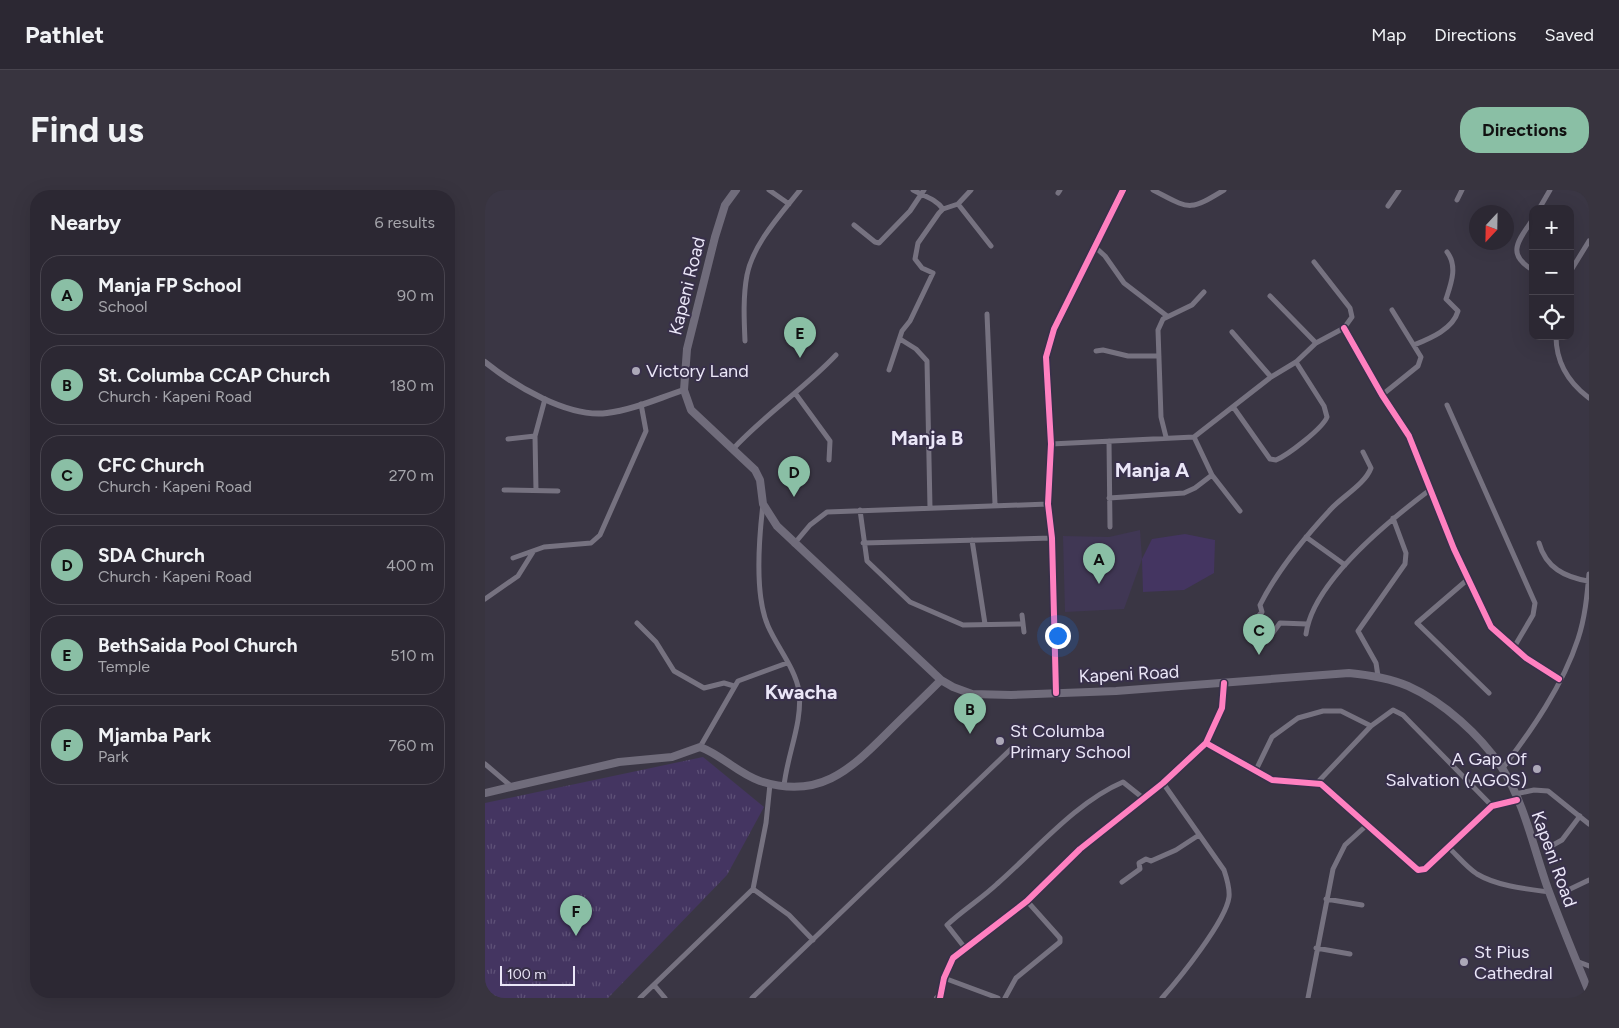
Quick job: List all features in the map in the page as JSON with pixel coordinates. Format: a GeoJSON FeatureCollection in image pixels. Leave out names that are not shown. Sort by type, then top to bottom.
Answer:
{"type":"FeatureCollection","features":[{"type":"Feature","properties":{"kind":"main road","name":"Kapeni Road"},"geometry":{"type":"LineString","coordinates":[[736,190],[725,205],[715,237],[687,350],[684,390],[691,410],[755,470],[760,480],[763,504],[777,526],[794,544],[941,680],[953,687],[976,694],[1056,693],[1223,683],[1310,674],[1349,673],[1377,676],[1409,687],[1441,706],[1484,745],[1502,769],[1516,797],[1549,892],[1589,991]]}},
{"type":"Feature","properties":{"kind":"main road"},"geometry":{"type":"LineString","coordinates":[[485,793],[619,762],[672,756],[700,747],[743,774],[770,784],[784,786],[817,783],[846,771],[860,760],[941,680]]}},
{"type":"Feature","properties":{"kind":"street"},"geometry":{"type":"LineString","coordinates":[[769,190],[789,204]]}},
{"type":"Feature","properties":{"kind":"street"},"geometry":{"type":"LineString","coordinates":[[745,341],[744,312],[747,274],[758,248],[799,190]]}},
{"type":"Feature","properties":{"kind":"street"},"geometry":{"type":"LineString","coordinates":[[913,190],[923,192],[936,200],[943,209]]}},
{"type":"Feature","properties":{"kind":"street"},"geometry":{"type":"LineString","coordinates":[[889,370],[900,338],[933,273],[922,268],[915,259],[918,243],[943,209],[958,204],[971,190]]}},
{"type":"Feature","properties":{"kind":"street"},"geometry":{"type":"LineString","coordinates":[[1056,693],[1052,538],[1049,504],[1051,444],[1046,357],[1054,329],[1123,190]]}},
{"type":"Feature","properties":{"kind":"street"},"geometry":{"type":"LineString","coordinates":[[1153,190],[1191,206],[1198,206],[1224,190]]}},
{"type":"Feature","properties":{"kind":"street"},"geometry":{"type":"LineString","coordinates":[[1388,206],[1399,190]]}},
{"type":"Feature","properties":{"kind":"street"},"geometry":{"type":"LineString","coordinates":[[1457,200],[1462,190]]}},
{"type":"Feature","properties":{"kind":"street"},"geometry":{"type":"LineString","coordinates":[[1542,205],[1551,190]]}},
{"type":"Feature","properties":{"kind":"street"},"geometry":{"type":"LineString","coordinates":[[854,225],[875,242],[879,243],[910,211],[923,192]]}},
{"type":"Feature","properties":{"kind":"street"},"geometry":{"type":"LineString","coordinates":[[958,204],[991,246]]}},
{"type":"Feature","properties":{"kind":"street"},"geometry":{"type":"LineString","coordinates":[[1529,227],[1516,251],[1516,257],[1521,264],[1529,268]]}},
{"type":"Feature","properties":{"kind":"street"},"geometry":{"type":"LineString","coordinates":[[1574,265],[1589,241]]}},
{"type":"Feature","properties":{"kind":"street"},"geometry":{"type":"LineString","coordinates":[[1094,246],[1105,256],[1124,283],[1167,316]]}},
{"type":"Feature","properties":{"kind":"street"},"geometry":{"type":"LineString","coordinates":[[1414,345],[1444,330],[1456,318],[1458,311],[1446,299],[1453,270],[1451,258],[1447,252]]}},
{"type":"Feature","properties":{"kind":"street"},"geometry":{"type":"LineString","coordinates":[[1051,444],[1194,437],[1271,378],[1297,362],[1316,343],[1344,328],[1352,317],[1350,308],[1314,262]]}},
{"type":"Feature","properties":{"kind":"street"},"geometry":{"type":"LineString","coordinates":[[1166,437],[1161,417],[1158,330],[1167,316],[1192,305],[1203,292]]}},
{"type":"Feature","properties":{"kind":"street"},"geometry":{"type":"LineString","coordinates":[[1270,296],[1316,343]]}},
{"type":"Feature","properties":{"kind":"street"},"geometry":{"type":"LineString","coordinates":[[1382,395],[1418,366],[1421,357],[1392,310]]}},
{"type":"Feature","properties":{"kind":"street"},"geometry":{"type":"LineString","coordinates":[[987,314],[995,504]]}},
{"type":"Feature","properties":{"kind":"street"},"geometry":{"type":"LineString","coordinates":[[1344,328],[1382,395],[1409,436],[1467,580],[1491,627],[1513,649],[1559,679]]}},
{"type":"Feature","properties":{"kind":"street"},"geometry":{"type":"LineString","coordinates":[[1232,332],[1271,378]]}},
{"type":"Feature","properties":{"kind":"street"},"geometry":{"type":"LineString","coordinates":[[900,338],[916,349],[927,361],[930,508]]}},
{"type":"Feature","properties":{"kind":"street"},"geometry":{"type":"LineString","coordinates":[[1557,340],[1559,359],[1566,374],[1573,385],[1589,398]]}},
{"type":"Feature","properties":{"kind":"street"},"geometry":{"type":"LineString","coordinates":[[1096,351],[1103,350],[1129,356],[1159,356]]}},
{"type":"Feature","properties":{"kind":"street"},"geometry":{"type":"LineString","coordinates":[[733,450],[745,435],[795,393],[836,354]]}},
{"type":"Feature","properties":{"kind":"street"},"geometry":{"type":"LineString","coordinates":[[485,362],[545,399],[576,411],[596,414],[617,411],[684,390]]}},
{"type":"Feature","properties":{"kind":"street"},"geometry":{"type":"LineString","coordinates":[[1234,408],[1271,458],[1276,460],[1284,456],[1319,429],[1327,417],[1324,406],[1297,362]]}},
{"type":"Feature","properties":{"kind":"street"},"geometry":{"type":"LineString","coordinates":[[795,393],[830,441],[829,460]]}},
{"type":"Feature","properties":{"kind":"street"},"geometry":{"type":"LineString","coordinates":[[535,491],[535,436],[545,399]]}},
{"type":"Feature","properties":{"kind":"street"},"geometry":{"type":"LineString","coordinates":[[513,558],[543,548],[591,543],[600,535],[646,431],[641,404]]}},
{"type":"Feature","properties":{"kind":"street"},"geometry":{"type":"LineString","coordinates":[[1447,406],[1535,603],[1533,615],[1513,649]]}},
{"type":"Feature","properties":{"kind":"street"},"geometry":{"type":"LineString","coordinates":[[508,439],[535,436]]}},
{"type":"Feature","properties":{"kind":"street"},"geometry":{"type":"LineString","coordinates":[[1194,437],[1212,475],[1241,512]]}},
{"type":"Feature","properties":{"kind":"street"},"geometry":{"type":"LineString","coordinates":[[1109,441],[1110,527]]}},
{"type":"Feature","properties":{"kind":"street"},"geometry":{"type":"LineString","coordinates":[[1251,638],[1250,626],[1263,612],[1260,605],[1283,567],[1306,537],[1333,508],[1368,476],[1371,468],[1363,452]]}},
{"type":"Feature","properties":{"kind":"street"},"geometry":{"type":"LineString","coordinates":[[1109,498],[1183,493],[1195,488],[1212,475]]}},
{"type":"Feature","properties":{"kind":"street"},"geometry":{"type":"LineString","coordinates":[[1306,634],[1307,624],[1321,598],[1345,565],[1393,518],[1431,489]]}},
{"type":"Feature","properties":{"kind":"street"},"geometry":{"type":"LineString","coordinates":[[503,490],[558,491]]}},
{"type":"Feature","properties":{"kind":"street"},"geometry":{"type":"LineString","coordinates":[[763,504],[760,568],[763,610],[768,625],[797,684],[799,694],[799,708],[784,786]]}},
{"type":"Feature","properties":{"kind":"street"},"geometry":{"type":"LineString","coordinates":[[794,544],[810,525],[827,512],[995,504],[1049,504]]}},
{"type":"Feature","properties":{"kind":"street"},"geometry":{"type":"LineString","coordinates":[[859,510],[864,557],[871,566],[910,602],[963,625],[1023,624]]}},
{"type":"Feature","properties":{"kind":"street"},"geometry":{"type":"LineString","coordinates":[[1377,676],[1376,663],[1358,631],[1405,564],[1405,553],[1393,518]]}},
{"type":"Feature","properties":{"kind":"street"},"geometry":{"type":"LineString","coordinates":[[1306,537],[1345,565]]}},
{"type":"Feature","properties":{"kind":"street"},"geometry":{"type":"LineString","coordinates":[[863,543],[1052,538]]}},
{"type":"Feature","properties":{"kind":"street"},"geometry":{"type":"LineString","coordinates":[[972,540],[985,624]]}},
{"type":"Feature","properties":{"kind":"street"},"geometry":{"type":"LineString","coordinates":[[1539,543],[1550,562],[1565,577],[1588,581]]}},
{"type":"Feature","properties":{"kind":"street"},"geometry":{"type":"LineString","coordinates":[[485,600],[518,576],[533,552]]}},
{"type":"Feature","properties":{"kind":"street"},"geometry":{"type":"LineString","coordinates":[[1502,769],[1549,698],[1578,639],[1585,608],[1589,574]]}},
{"type":"Feature","properties":{"kind":"street"},"geometry":{"type":"LineString","coordinates":[[1467,580],[1417,623],[1489,693]]}},
{"type":"Feature","properties":{"kind":"street"},"geometry":{"type":"LineString","coordinates":[[1022,615],[1024,632]]}},
{"type":"Feature","properties":{"kind":"street"},"geometry":{"type":"LineString","coordinates":[[637,623],[656,642],[674,671],[704,688],[724,683],[734,686]]}},
{"type":"Feature","properties":{"kind":"street"},"geometry":{"type":"LineString","coordinates":[[1267,641],[1280,623],[1307,624]]}},
{"type":"Feature","properties":{"kind":"street"},"geometry":{"type":"LineString","coordinates":[[700,747],[734,686],[742,678],[787,663]]}},
{"type":"Feature","properties":{"kind":"street"},"geometry":{"type":"LineString","coordinates":[[939,997],[950,962],[965,948],[1027,901],[1092,839],[1163,783],[1207,742],[1222,708],[1223,683]]}},
{"type":"Feature","properties":{"kind":"street"},"geometry":{"type":"LineString","coordinates":[[1316,784],[1371,726],[1390,710],[1397,711],[1492,806]]}},
{"type":"Feature","properties":{"kind":"street"},"geometry":{"type":"LineString","coordinates":[[1255,772],[1272,737],[1298,718],[1323,711],[1341,711],[1371,726]]}},
{"type":"Feature","properties":{"kind":"street"},"geometry":{"type":"LineString","coordinates":[[1207,742],[1271,780],[1321,784],[1327,787],[1369,824],[1412,868],[1418,870],[1425,869],[1492,806],[1534,790],[1548,791],[1589,824]]}},
{"type":"Feature","properties":{"kind":"street"},"geometry":{"type":"LineString","coordinates":[[752,998],[1011,749]]}},
{"type":"Feature","properties":{"kind":"street"},"geometry":{"type":"LineString","coordinates":[[485,764],[512,787]]}},
{"type":"Feature","properties":{"kind":"street"},"geometry":{"type":"LineString","coordinates":[[965,948],[947,925],[997,884],[1072,814],[1093,801],[1103,790],[1123,782],[1143,798]]}},
{"type":"Feature","properties":{"kind":"street"},"geometry":{"type":"LineString","coordinates":[[1162,998],[1219,920],[1229,897],[1228,880],[1224,870],[1163,783]]}},
{"type":"Feature","properties":{"kind":"street"},"geometry":{"type":"LineString","coordinates":[[640,998],[753,888],[766,823],[770,784]]}},
{"type":"Feature","properties":{"kind":"street"},"geometry":{"type":"LineString","coordinates":[[1553,845],[1562,840],[1580,816]]}},
{"type":"Feature","properties":{"kind":"street"},"geometry":{"type":"LineString","coordinates":[[1309,998],[1316,948],[1333,868],[1345,845],[1369,824]]}},
{"type":"Feature","properties":{"kind":"street"},"geometry":{"type":"LineString","coordinates":[[1122,882],[1140,869],[1139,863],[1146,859],[1151,861],[1163,856],[1199,835]]}},
{"type":"Feature","properties":{"kind":"street"},"geometry":{"type":"LineString","coordinates":[[1448,847],[1480,875],[1514,886],[1549,892]]}},
{"type":"Feature","properties":{"kind":"street"},"geometry":{"type":"LineString","coordinates":[[1567,891],[1589,880]]}},
{"type":"Feature","properties":{"kind":"street"},"geometry":{"type":"LineString","coordinates":[[753,888],[789,915],[813,940]]}},
{"type":"Feature","properties":{"kind":"street"},"geometry":{"type":"LineString","coordinates":[[1326,899],[1363,905]]}},
{"type":"Feature","properties":{"kind":"street"},"geometry":{"type":"LineString","coordinates":[[1005,998],[1016,978],[1060,942],[1060,938],[1027,901]]}},
{"type":"Feature","properties":{"kind":"street"},"geometry":{"type":"LineString","coordinates":[[1316,948],[1350,954]]}},
{"type":"Feature","properties":{"kind":"street"},"geometry":{"type":"LineString","coordinates":[[1576,960],[1589,966]]}},
{"type":"Feature","properties":{"kind":"street"},"geometry":{"type":"LineString","coordinates":[[944,978],[998,998]]}},
{"type":"Feature","properties":{"kind":"street"},"geometry":{"type":"LineString","coordinates":[[653,985],[665,998]]}},
{"type":"Feature","properties":{"kind":"shaded area"},"geometry":{"type":"Polygon","coordinates":[[[1140,530],[1142,559],[1124,609],[1065,612],[1063,536],[1109,537],[1140,530]]]}},
{"type":"Feature","properties":{"kind":"green space"},"geometry":{"type":"Polygon","coordinates":[[[1185,534],[1215,540],[1214,573],[1184,590],[1143,592],[1142,559],[1152,539],[1185,534]]]}},
{"type":"Feature","properties":{"kind":"green space"},"geometry":{"type":"Polygon","coordinates":[[[703,757],[764,807],[727,875],[608,998],[485,998],[485,803],[703,757]]]}},
{"type":"Feature","properties":{"kind":"cycle path"},"geometry":{"type":"LineString","coordinates":[[1056,693],[1052,538],[1048,504],[1051,444],[1046,357],[1054,329],[1123,190]]}},
{"type":"Feature","properties":{"kind":"cycle path"},"geometry":{"type":"LineString","coordinates":[[1344,328],[1382,395],[1409,436],[1454,549],[1491,627],[1526,658],[1559,679]]}},
{"type":"Feature","properties":{"kind":"cycle path"},"geometry":{"type":"LineString","coordinates":[[940,998],[944,978],[953,958],[1027,901],[1080,849],[1163,783],[1206,743],[1222,708],[1224,683]]}},
{"type":"Feature","properties":{"kind":"cycle path"},"geometry":{"type":"LineString","coordinates":[[1206,743],[1272,780],[1321,784],[1418,870],[1425,869],[1492,806],[1517,800]]}},
{"type":"Feature","properties":{"kind":"place","name":"BethSaida Pool Church"},"geometry":{"type":"Point","coordinates":[800,358]}},
{"type":"Feature","properties":{"kind":"place","name":"Victory Land"},"geometry":{"type":"Point","coordinates":[636,371]}},
{"type":"Feature","properties":{"kind":"place","name":"SDA Church"},"geometry":{"type":"Point","coordinates":[794,497]}},
{"type":"Feature","properties":{"kind":"place","name":"Manja FP School"},"geometry":{"type":"Point","coordinates":[1099,584]}},
{"type":"Feature","properties":{"kind":"place","name":"CFC Church"},"geometry":{"type":"Point","coordinates":[1259,655]}},
{"type":"Feature","properties":{"kind":"place","name":"St. Columba CCAP Church"},"geometry":{"type":"Point","coordinates":[970,734]}},
{"type":"Feature","properties":{"kind":"place","name":"St Columba Primary School"},"geometry":{"type":"Point","coordinates":[1000,741]}},
{"type":"Feature","properties":{"kind":"place","name":"A Gap Of Salvation (AGOS)"},"geometry":{"type":"Point","coordinates":[1537,769]}},
{"type":"Feature","properties":{"kind":"place","name":"Mjamba Park"},"geometry":{"type":"Point","coordinates":[576,936]}},
{"type":"Feature","properties":{"kind":"place","name":"St Pius Cathedral"},"geometry":{"type":"Point","coordinates":[1464,962]}},
{"type":"Feature","properties":{"kind":"district","name":"Manja B"},"geometry":{"type":"Point","coordinates":[927,438]}},
{"type":"Feature","properties":{"kind":"district","name":"Manja A"},"geometry":{"type":"Point","coordinates":[1152,470]}},
{"type":"Feature","properties":{"kind":"district","name":"Kwacha"},"geometry":{"type":"Point","coordinates":[801,692]}}]}
